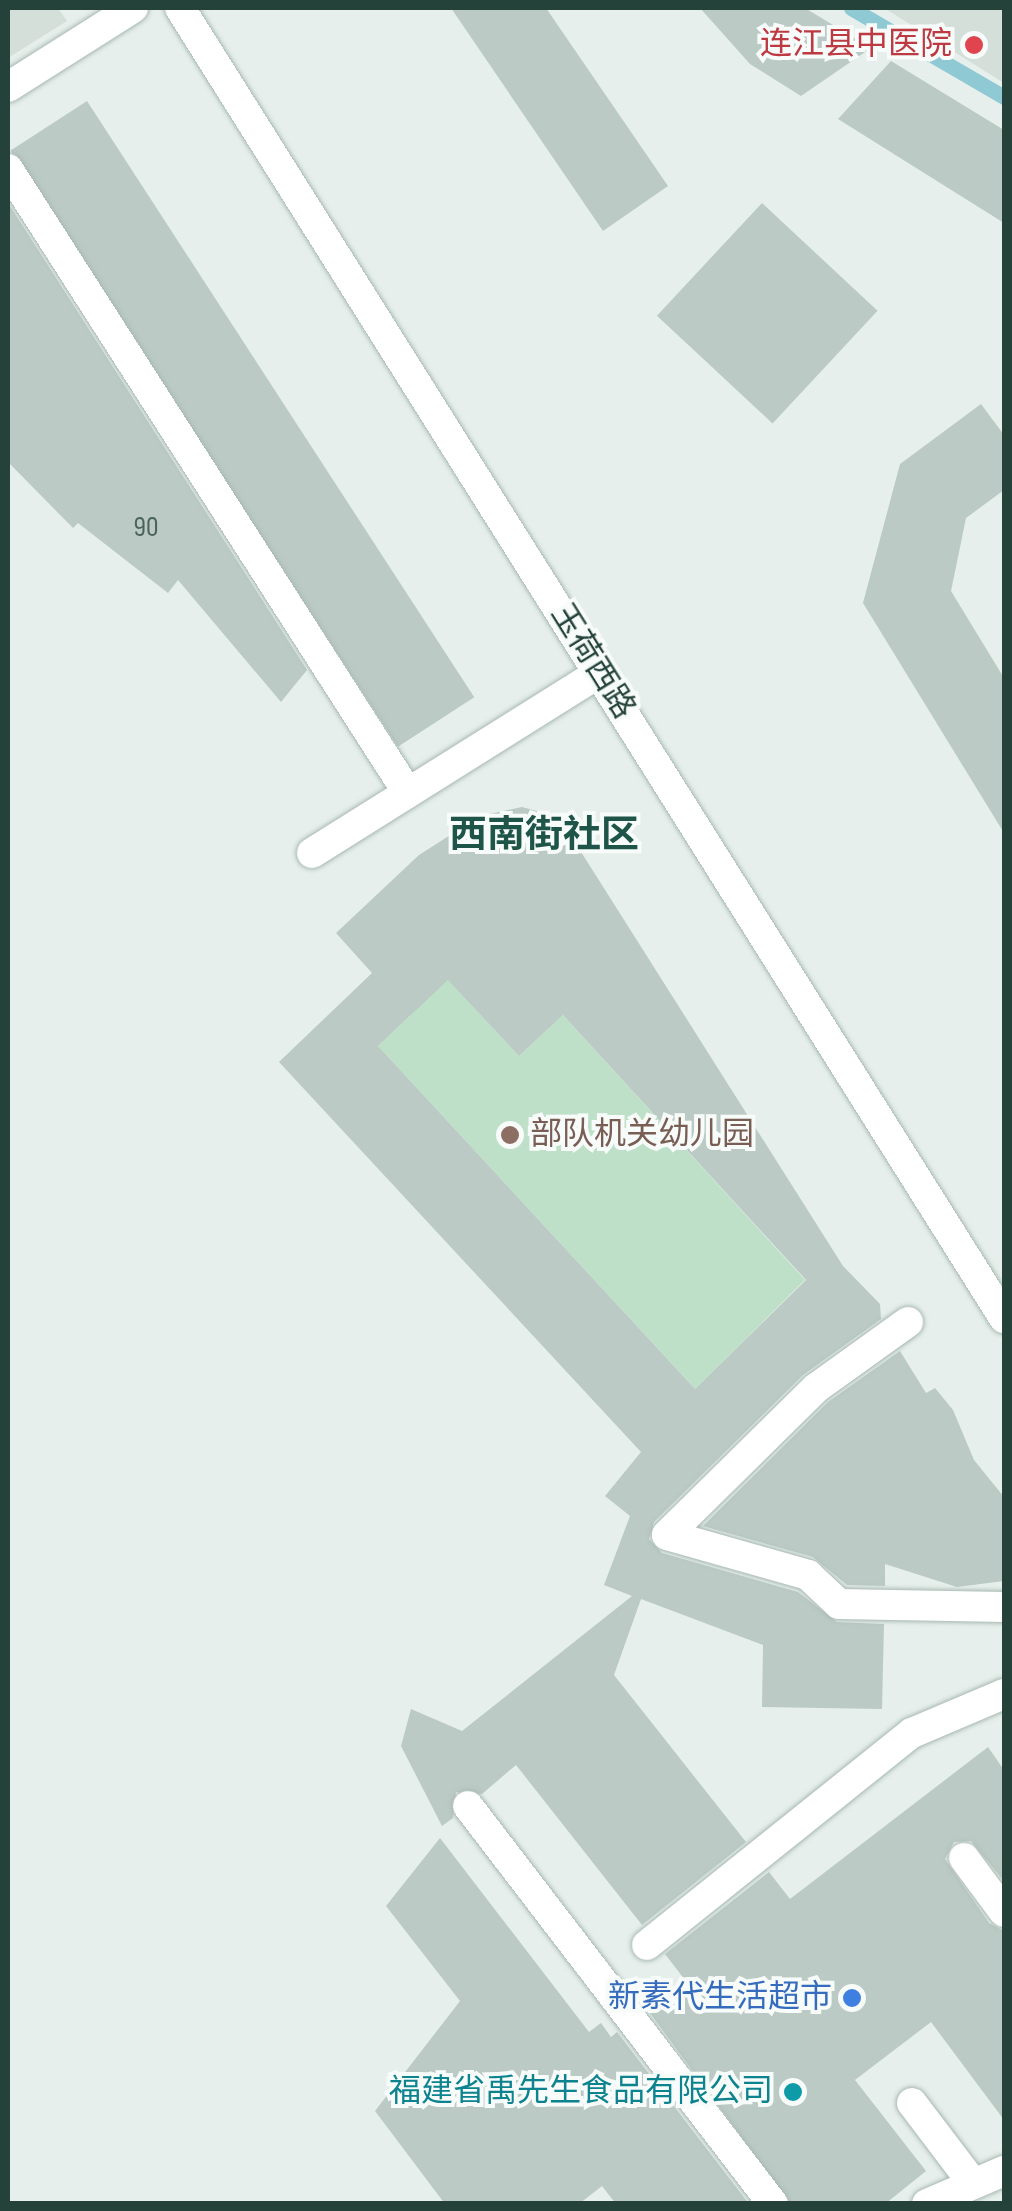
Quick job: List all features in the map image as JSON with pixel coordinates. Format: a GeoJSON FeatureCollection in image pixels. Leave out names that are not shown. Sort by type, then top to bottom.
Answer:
{"type":"FeatureCollection","features":[{"type":"Feature","properties":{"kind":"main road"},"geometry":{"type":"LineString","coordinates":[[8,87],[134,8]]}},
{"type":"Feature","properties":{"kind":"main road","name":"玉荷西路"},"geometry":{"type":"LineString","coordinates":[[180,8],[1004,1318]]}},
{"type":"Feature","properties":{"kind":"main road"},"geometry":{"type":"LineString","coordinates":[[8,169],[408,793]]}},
{"type":"Feature","properties":{"kind":"main road"},"geometry":{"type":"LineString","coordinates":[[312,852],[599,673]]}},
{"type":"Feature","properties":{"kind":"main road"},"geometry":{"type":"LineString","coordinates":[[908,1322],[816,1388],[667,1536],[808,1575],[840,1604],[1004,1608]]}},
{"type":"Feature","properties":{"kind":"main road"},"geometry":{"type":"LineString","coordinates":[[646,1945],[912,1732],[1004,1694]]}},
{"type":"Feature","properties":{"kind":"main road"},"geometry":{"type":"LineString","coordinates":[[468,1806],[773,2204]]}},
{"type":"Feature","properties":{"kind":"main road"},"geometry":{"type":"LineString","coordinates":[[964,1858],[1004,1912]]}},
{"type":"Feature","properties":{"kind":"main road"},"geometry":{"type":"LineString","coordinates":[[912,2103],[972,2182]]}},
{"type":"Feature","properties":{"kind":"main road"},"geometry":{"type":"LineString","coordinates":[[927,2204],[972,2182],[1004,2172]]}},
{"type":"Feature","properties":{"kind":"shaded area"},"geometry":{"type":"Polygon","coordinates":[[[8,8],[58,8],[67,21],[8,58],[8,8]]]}},
{"type":"Feature","properties":{"kind":"shaded area","name":"连江县中医院"},"geometry":{"type":"Polygon","coordinates":[[[884,8],[1004,8],[1004,83],[884,8]]]}},
{"type":"Feature","properties":{"kind":"green space"},"geometry":{"type":"Polygon","coordinates":[[[409,937],[519,1056],[563,1015],[805,1280],[695,1389],[378,1046],[410,1016],[409,937]]]}},
{"type":"Feature","properties":{"kind":"building"},"geometry":{"type":"Polygon","coordinates":[[[451,8],[546,8],[668,186],[603,231],[451,8]]]}},
{"type":"Feature","properties":{"kind":"building"},"geometry":{"type":"Polygon","coordinates":[[[700,8],[805,8],[871,48],[801,96],[750,64],[700,8]]]}},
{"type":"Feature","properties":{"kind":"building"},"geometry":{"type":"Polygon","coordinates":[[[891,61],[1004,130],[1004,223],[838,119],[891,61]]]}},
{"type":"Feature","properties":{"kind":"building"},"geometry":{"type":"Polygon","coordinates":[[[87,101],[474,697],[398,747],[11,151],[87,101]]]}},
{"type":"Feature","properties":{"kind":"building"},"geometry":{"type":"Polygon","coordinates":[[[8,203],[307,670],[281,702],[178,580],[168,593],[78,523],[73,528],[8,462],[8,203]]]}},
{"type":"Feature","properties":{"kind":"building"},"geometry":{"type":"Polygon","coordinates":[[[762,203],[878,311],[773,423],[657,316],[762,203]]]}},
{"type":"Feature","properties":{"kind":"building"},"geometry":{"type":"Polygon","coordinates":[[[981,404],[1004,435],[1004,490],[966,518],[951,591],[1004,678],[1004,833],[863,603],[900,464],[981,404]]]}},
{"type":"Feature","properties":{"kind":"building"},"geometry":{"type":"Polygon","coordinates":[[[522,807],[544,813],[576,844],[843,1266],[880,1304],[881,1319],[803,1375],[654,1522],[649,1539],[662,1553],[798,1592],[837,1622],[884,1624],[882,1709],[762,1707],[763,1645],[641,1599],[614,1675],[746,1842],[642,1925],[516,1765],[482,1794],[456,1792],[453,1818],[442,1826],[401,1746],[411,1709],[462,1731],[632,1596],[604,1585],[630,1516],[605,1496],[641,1452],[279,1062],[372,973],[336,933],[419,855],[480,816],[522,807]],[[448,980],[378,1046],[695,1389],[806,1280],[563,1015],[519,1056],[448,980]]]}},
{"type":"Feature","properties":{"kind":"building"},"geometry":{"type":"Polygon","coordinates":[[[900,1351],[926,1393],[935,1388],[953,1410],[974,1460],[1004,1497],[1004,1581],[957,1587],[885,1564],[885,1586],[847,1585],[813,1557],[703,1526],[828,1402],[900,1351]]]}},
{"type":"Feature","properties":{"kind":"building"},"geometry":{"type":"Polygon","coordinates":[[[988,1747],[1004,1770],[1004,1881],[971,1841],[954,1842],[945,1859],[989,1923],[1004,1931],[1004,2120],[931,2022],[855,2080],[926,2171],[885,2204],[791,2204],[647,2009],[685,1980],[665,1954],[769,1872],[790,1899],[988,1747]]]}},
{"type":"Feature","properties":{"kind":"building"},"geometry":{"type":"Polygon","coordinates":[[[440,1838],[589,2032],[601,2023],[611,2037],[617,2032],[749,2204],[616,2204],[602,2186],[579,2204],[445,2204],[375,2111],[460,2001],[386,1906],[440,1838]]]}},
{"type":"Feature","properties":{"kind":"waterway"},"geometry":{"type":"LineString","coordinates":[[851,8],[1004,97]]}},
{"type":"Feature","properties":{"kind":"place","name":"连江县中医院"},"geometry":{"type":"Point","coordinates":[974,45]}},
{"type":"Feature","properties":{"kind":"place","name":"部队机关幼儿园"},"geometry":{"type":"Point","coordinates":[510,1135]}},
{"type":"Feature","properties":{"kind":"place","name":"新素代生活超市"},"geometry":{"type":"Point","coordinates":[852,1998]}},
{"type":"Feature","properties":{"kind":"place","name":"福建省禹先生食品有限公司"},"geometry":{"type":"Point","coordinates":[793,2092]}},
{"type":"Feature","properties":{"kind":"district","name":"西南街社区"},"geometry":{"type":"Point","coordinates":[544,836]}}]}
